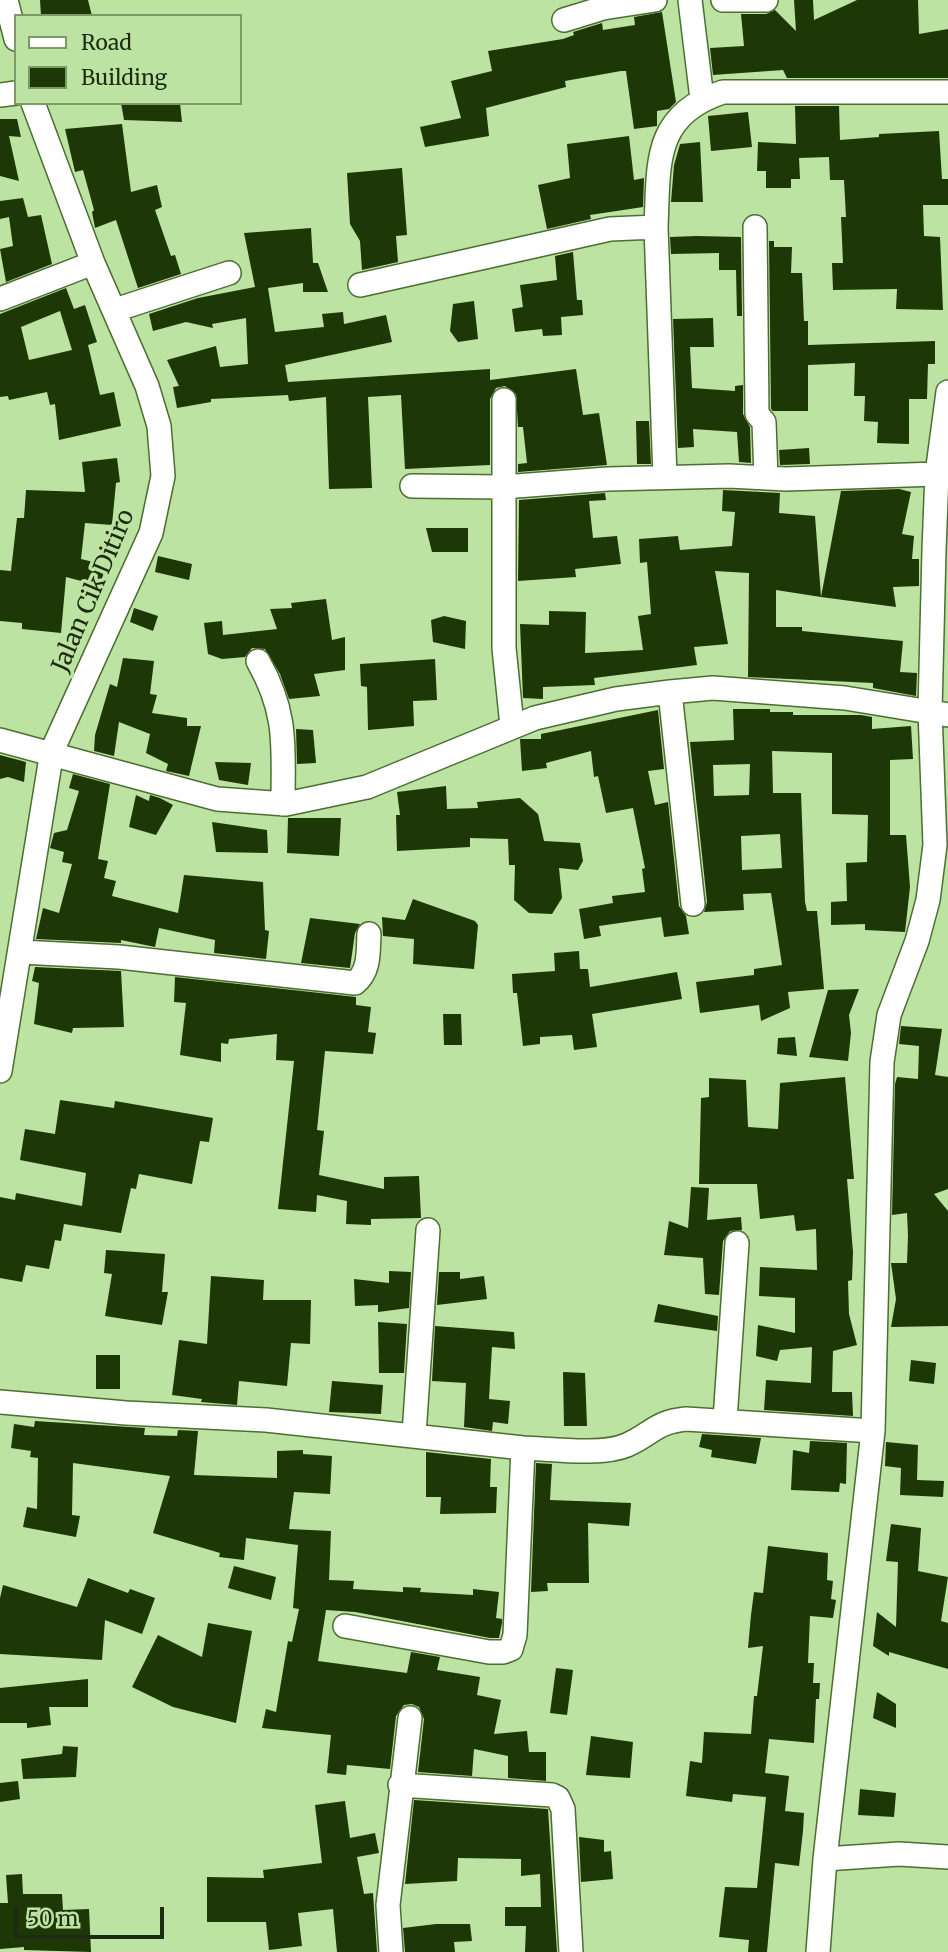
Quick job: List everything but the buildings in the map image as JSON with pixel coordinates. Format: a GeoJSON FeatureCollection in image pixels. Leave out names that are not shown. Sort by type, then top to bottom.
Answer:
{"type":"FeatureCollection","features":[{"type":"Feature","properties":{"kind":"street"},"geometry":{"type":"LineString","coordinates":[[6,0],[14,31]]}},
{"type":"Feature","properties":{"kind":"street"},"geometry":{"type":"LineString","coordinates":[[564,20],[603,8],[655,0]]}},
{"type":"Feature","properties":{"kind":"street"},"geometry":{"type":"LineString","coordinates":[[690,0],[702,99]]}},
{"type":"Feature","properties":{"kind":"street"},"geometry":{"type":"LineString","coordinates":[[723,0],[766,0]]}},
{"type":"Feature","properties":{"kind":"street"},"geometry":{"type":"LineString","coordinates":[[665,477],[656,228],[659,155],[667,132],[682,114],[702,99],[723,92],[948,92]]}},
{"type":"Feature","properties":{"kind":"street","name":"Jalan Cik Ditiro"},"geometry":{"type":"LineString","coordinates":[[0,1071],[52,751],[151,533],[163,476],[155,413],[115,310],[93,263],[34,105]]}},
{"type":"Feature","properties":{"kind":"street"},"geometry":{"type":"LineString","coordinates":[[755,227],[757,414],[764,422],[766,478]]}},
{"type":"Feature","properties":{"kind":"street"},"geometry":{"type":"LineString","coordinates":[[360,285],[610,229],[656,228]]}},
{"type":"Feature","properties":{"kind":"street"},"geometry":{"type":"LineString","coordinates":[[0,299],[93,263]]}},
{"type":"Feature","properties":{"kind":"street"},"geometry":{"type":"LineString","coordinates":[[115,310],[229,273]]}},
{"type":"Feature","properties":{"kind":"street"},"geometry":{"type":"LineString","coordinates":[[818,1952],[825,1859],[873,1431],[882,1062],[889,1015],[917,941],[928,900],[935,845],[939,713],[937,474],[948,392]]}},
{"type":"Feature","properties":{"kind":"street"},"geometry":{"type":"LineString","coordinates":[[504,400],[504,648],[512,726]]}},
{"type":"Feature","properties":{"kind":"street"},"geometry":{"type":"LineString","coordinates":[[412,486],[503,487],[665,477],[766,478],[937,474]]}},
{"type":"Feature","properties":{"kind":"street"},"geometry":{"type":"LineString","coordinates":[[258,661],[270,681],[283,720],[283,804]]}},
{"type":"Feature","properties":{"kind":"street"},"geometry":{"type":"LineString","coordinates":[[0,740],[52,751],[217,799],[283,804],[367,787],[512,726],[616,699],[713,688],[845,698],[939,713]]}},
{"type":"Feature","properties":{"kind":"street"},"geometry":{"type":"LineString","coordinates":[[670,692],[693,904]]}},
{"type":"Feature","properties":{"kind":"street"},"geometry":{"type":"LineString","coordinates":[[20,952],[119,957],[355,983],[362,977],[366,966],[369,934]]}},
{"type":"Feature","properties":{"kind":"street"},"geometry":{"type":"LineString","coordinates":[[414,1434],[428,1230]]}},
{"type":"Feature","properties":{"kind":"street"},"geometry":{"type":"LineString","coordinates":[[724,1420],[737,1243]]}},
{"type":"Feature","properties":{"kind":"street"},"geometry":{"type":"LineString","coordinates":[[0,1402],[126,1413],[266,1420],[414,1434],[523,1448],[613,1448],[627,1445],[656,1425],[673,1420],[724,1420],[873,1431]]}},
{"type":"Feature","properties":{"kind":"street"},"geometry":{"type":"LineString","coordinates":[[345,1626],[489,1652],[511,1649],[515,1635],[523,1448]]}},
{"type":"Feature","properties":{"kind":"street"},"geometry":{"type":"LineString","coordinates":[[391,1952],[388,1905],[400,1785],[410,1718]]}},
{"type":"Feature","properties":{"kind":"street"},"geometry":{"type":"LineString","coordinates":[[400,1785],[552,1795],[558,1798],[563,1809],[571,1952]]}},
{"type":"Feature","properties":{"kind":"street"},"geometry":{"type":"LineString","coordinates":[[825,1859],[899,1854],[948,1857]]}}]}
